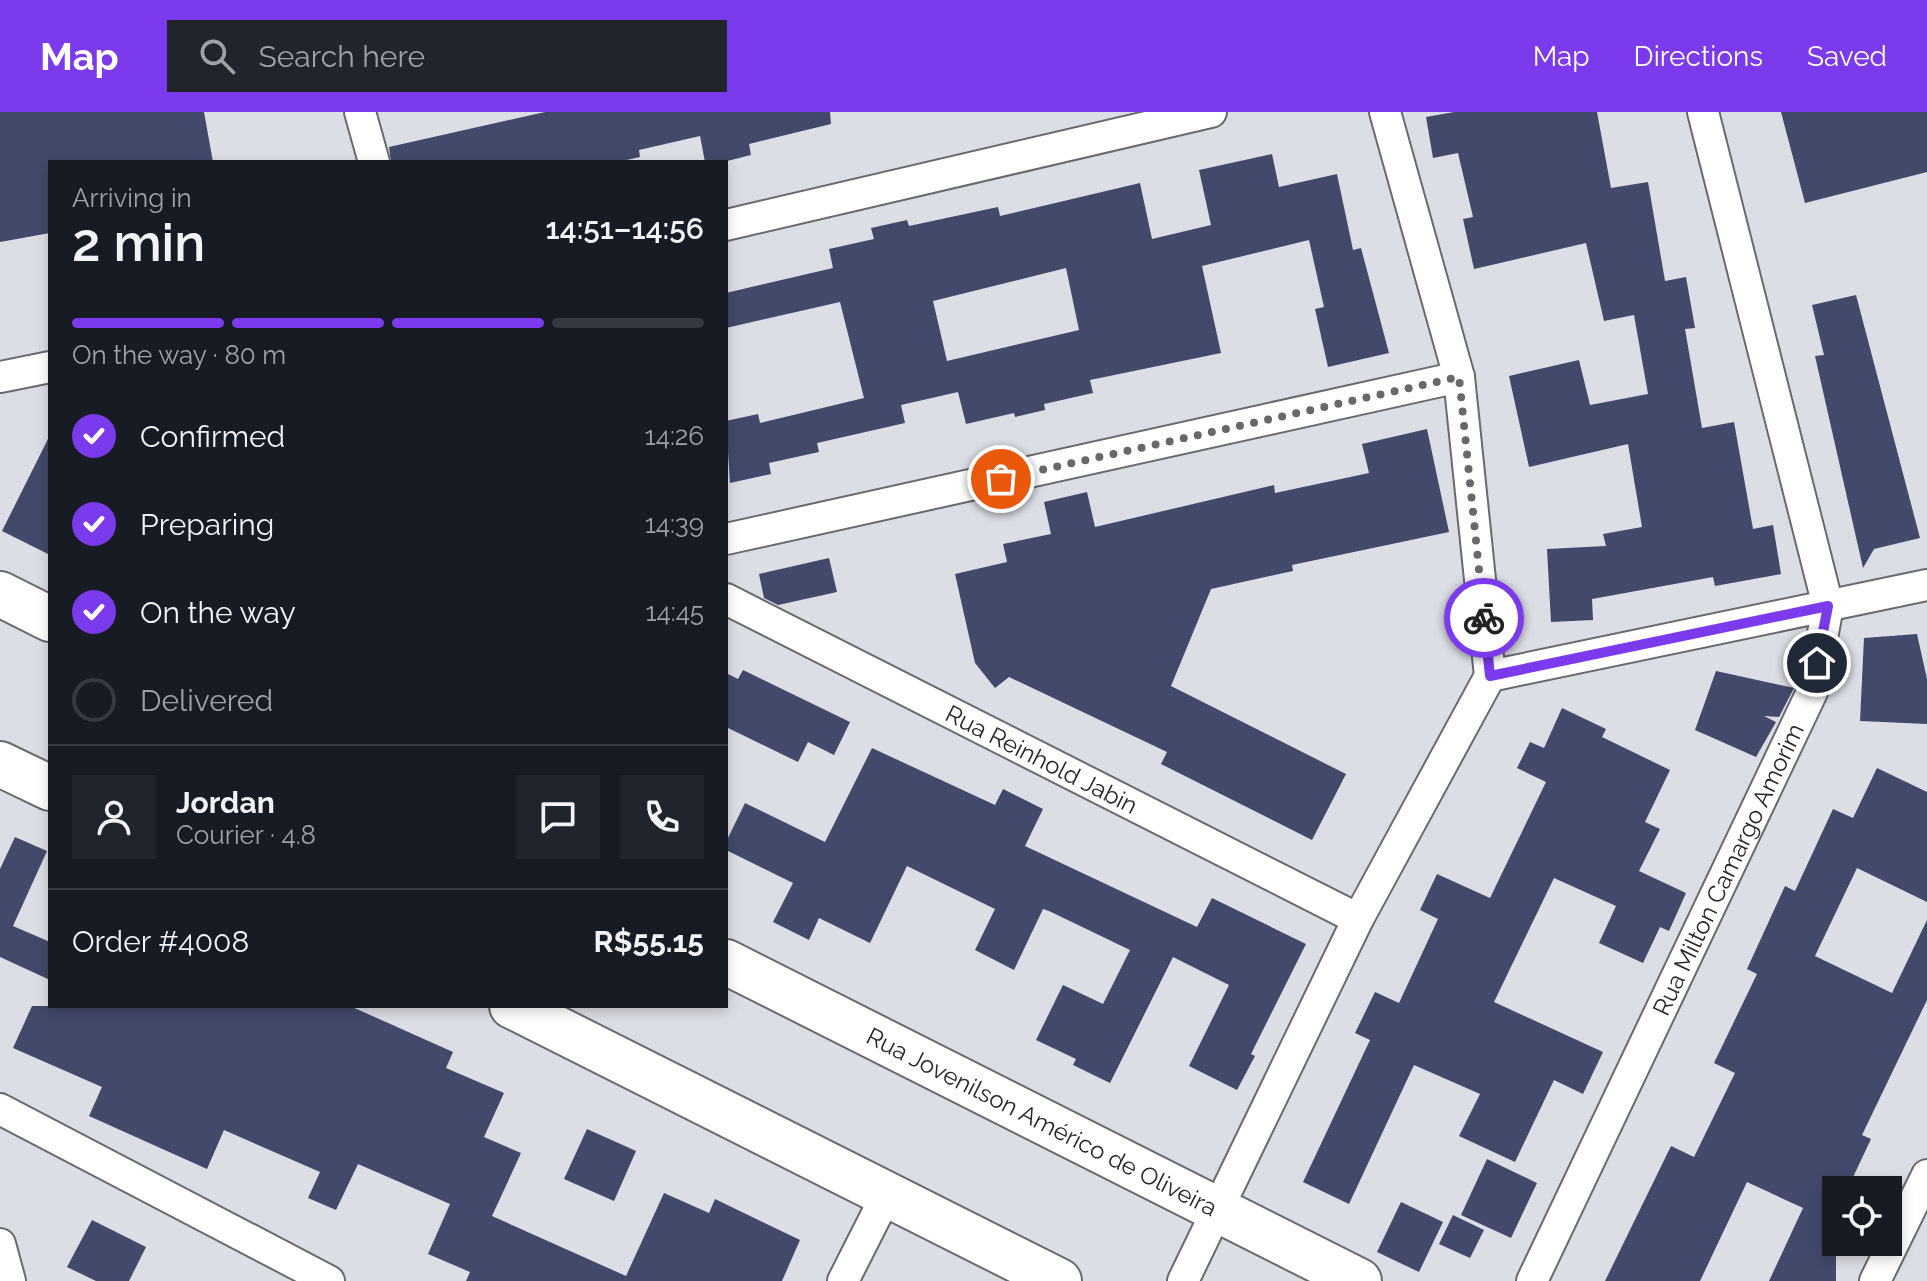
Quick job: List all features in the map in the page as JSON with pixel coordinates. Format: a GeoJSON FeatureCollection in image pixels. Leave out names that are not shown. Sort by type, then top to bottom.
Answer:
{"type":"FeatureCollection","features":[{"type":"Feature","properties":{"kind":"main road"},"geometry":{"type":"LineString","coordinates":[[0,594],[48,618]]}},
{"type":"Feature","properties":{"kind":"main road"},"geometry":{"type":"LineString","coordinates":[[0,764],[48,787]]}},
{"type":"Feature","properties":{"kind":"main road","name":"Rua Jovenilson Américo de Oliveira"},"geometry":{"type":"LineString","coordinates":[[728,963],[1359,1281]]}},
{"type":"Feature","properties":{"kind":"main road"},"geometry":{"type":"LineString","coordinates":[[516,1008],[1059,1281]]}},
{"type":"Feature","properties":{"kind":"street"},"geometry":{"type":"LineString","coordinates":[[360,112],[373,160]]}},
{"type":"Feature","properties":{"kind":"street"},"geometry":{"type":"LineString","coordinates":[[728,225],[1211,112]]}},
{"type":"Feature","properties":{"kind":"street"},"geometry":{"type":"LineString","coordinates":[[1183,1281],[1358,919],[1490,676],[1459,377],[1385,112]]}},
{"type":"Feature","properties":{"kind":"street","name":"Rua Milton Camargo Amorim"},"geometry":{"type":"LineString","coordinates":[[1532,1281],[1812,692],[1828,606],[1703,112]]}},
{"type":"Feature","properties":{"kind":"street"},"geometry":{"type":"LineString","coordinates":[[2,379],[48,368]]}},
{"type":"Feature","properties":{"kind":"street"},"geometry":{"type":"LineString","coordinates":[[728,539],[1459,377]]}},
{"type":"Feature","properties":{"kind":"street"},"geometry":{"type":"LineString","coordinates":[[1490,676],[1927,585]]}},
{"type":"Feature","properties":{"kind":"street","name":"Rua Reinhold Jabin"},"geometry":{"type":"LineString","coordinates":[[728,600],[1358,919]]}},
{"type":"Feature","properties":{"kind":"street"},"geometry":{"type":"LineString","coordinates":[[0,1109],[329,1281]]}},
{"type":"Feature","properties":{"kind":"street"},"geometry":{"type":"LineString","coordinates":[[1875,1281],[1927,1175]]}},
{"type":"Feature","properties":{"kind":"street"},"geometry":{"type":"LineString","coordinates":[[843,1281],[887,1194]]}},
{"type":"Feature","properties":{"kind":"street"},"geometry":{"type":"LineString","coordinates":[[0,1244],[10,1281]]}},
{"type":"Feature","properties":{"kind":"building"},"geometry":{"type":"Polygon","coordinates":[[[0,112],[204,112],[213,160],[48,160],[48,233],[0,242],[0,112]]]}},
{"type":"Feature","properties":{"kind":"building"},"geometry":{"type":"Polygon","coordinates":[[[545,112],[830,112],[831,124],[749,144],[751,155],[728,161],[705,160],[700,136],[639,150],[640,157],[627,160],[391,160],[389,147],[545,112]]]}},
{"type":"Feature","properties":{"kind":"building"},"geometry":{"type":"Polygon","coordinates":[[[1454,112],[1597,112],[1611,188],[1648,182],[1665,281],[1686,277],[1695,328],[1685,329],[1702,428],[1734,422],[1753,529],[1773,525],[1781,574],[1715,586],[1713,577],[1592,599],[1593,620],[1551,622],[1547,549],[1606,546],[1603,534],[1642,527],[1628,444],[1529,467],[1509,376],[1579,360],[1590,405],[1648,394],[1634,315],[1604,321],[1586,243],[1474,269],[1463,219],[1473,217],[1458,153],[1433,158],[1426,117],[1454,112]]]}},
{"type":"Feature","properties":{"kind":"building"},"geometry":{"type":"Polygon","coordinates":[[[1781,112],[1927,112],[1927,172],[1805,203],[1781,112]]]}},
{"type":"Feature","properties":{"kind":"building"},"geometry":{"type":"Polygon","coordinates":[[[1272,154],[1279,187],[1337,174],[1353,250],[1361,248],[1389,353],[1328,367],[1315,309],[1324,307],[1309,240],[1202,266],[1221,353],[1090,380],[1093,393],[1044,404],[1045,410],[1015,417],[1014,413],[966,424],[958,392],[901,405],[905,423],[817,443],[819,452],[769,463],[771,474],[730,483],[728,421],[758,414],[760,423],[864,398],[840,302],[728,328],[728,293],[833,268],[829,249],[874,239],[871,228],[907,220],[909,226],[998,207],[1000,216],[1140,183],[1152,239],[1211,225],[1199,170],[1272,154]],[[1066,268],[933,301],[947,361],[1079,330],[1066,268]]]}},
{"type":"Feature","properties":{"kind":"building"},"geometry":{"type":"Polygon","coordinates":[[[1856,295],[1920,538],[1874,549],[1863,568],[1815,356],[1824,355],[1812,305],[1856,295]]]}},
{"type":"Feature","properties":{"kind":"building"},"geometry":{"type":"Polygon","coordinates":[[[1427,429],[1449,532],[1292,565],[1293,571],[1211,589],[1171,686],[1346,774],[1312,840],[1161,764],[1167,752],[1009,677],[995,688],[975,663],[955,574],[1007,562],[1003,544],[1051,534],[1044,502],[1087,492],[1095,527],[1274,485],[1275,493],[1369,473],[1362,444],[1427,429]]]}},
{"type":"Feature","properties":{"kind":"building"},"geometry":{"type":"Polygon","coordinates":[[[48,439],[48,554],[2,531],[48,439]]]}},
{"type":"Feature","properties":{"kind":"building"},"geometry":{"type":"Polygon","coordinates":[[[829,558],[837,592],[778,605],[764,598],[759,574],[829,558]]]}},
{"type":"Feature","properties":{"kind":"building"},"geometry":{"type":"Polygon","coordinates":[[[1917,634],[1927,679],[1927,724],[1860,721],[1864,638],[1917,634]]]}},
{"type":"Feature","properties":{"kind":"building"},"geometry":{"type":"Polygon","coordinates":[[[743,670],[850,722],[834,755],[808,742],[798,762],[728,728],[728,674],[738,679],[743,670]]]}},
{"type":"Feature","properties":{"kind":"building"},"geometry":{"type":"Polygon","coordinates":[[[1716,671],[1794,688],[1779,717],[1764,716],[1776,722],[1756,757],[1695,730],[1716,671]]]}},
{"type":"Feature","properties":{"kind":"building"},"geometry":{"type":"Polygon","coordinates":[[[1562,708],[1606,729],[1602,737],[1670,770],[1645,822],[1660,829],[1639,871],[1686,893],[1669,931],[1660,927],[1643,963],[1599,943],[1616,906],[1554,878],[1494,1002],[1603,1052],[1583,1094],[1554,1080],[1515,1162],[1459,1136],[1480,1094],[1414,1065],[1349,1204],[1303,1182],[1370,1040],[1355,1033],[1375,992],[1399,1003],[1438,919],[1420,910],[1437,874],[1490,898],[1546,782],[1517,768],[1530,742],[1544,748],[1562,708]]]}},
{"type":"Feature","properties":{"kind":"building"},"geometry":{"type":"Polygon","coordinates":[[[872,748],[995,805],[1003,789],[1043,809],[1025,846],[1197,927],[1212,898],[1306,944],[1251,1054],[1255,1056],[1237,1090],[1189,1066],[1229,985],[1173,957],[1110,1083],[1073,1065],[1076,1059],[1036,1040],[1063,985],[1103,1004],[1130,950],[1043,909],[1014,970],[975,950],[995,909],[907,866],[870,943],[819,918],[809,940],[773,922],[793,883],[728,851],[728,838],[745,803],[825,842],[872,748]]]}},
{"type":"Feature","properties":{"kind":"building"},"geometry":{"type":"Polygon","coordinates":[[[1877,768],[1927,792],[1927,902],[1857,868],[1815,956],[1892,993],[1927,920],[1927,1000],[1862,1135],[1871,1139],[1854,1176],[1822,1176],[1822,1256],[1836,1256],[1836,1281],[1769,1281],[1803,1208],[1747,1182],[1700,1281],[1605,1281],[1671,1146],[1694,1157],[1735,1073],[1714,1063],[1757,974],[1747,969],[1785,886],[1795,891],[1833,809],[1853,818],[1877,768]]]}},
{"type":"Feature","properties":{"kind":"building"},"geometry":{"type":"Polygon","coordinates":[[[15,837],[47,851],[13,926],[48,941],[48,979],[0,957],[0,869],[15,837]]]}},
{"type":"Feature","properties":{"kind":"building"},"geometry":{"type":"Polygon","coordinates":[[[32,1006],[354,1008],[453,1052],[446,1068],[504,1093],[484,1137],[521,1153],[492,1216],[626,1276],[664,1193],[709,1213],[715,1199],[800,1240],[782,1281],[466,1281],[470,1272],[428,1254],[450,1204],[358,1164],[336,1210],[308,1198],[320,1172],[224,1130],[207,1169],[89,1116],[102,1087],[13,1048],[32,1006]]]}},
{"type":"Feature","properties":{"kind":"building"},"geometry":{"type":"Polygon","coordinates":[[[587,1129],[636,1151],[614,1201],[564,1179],[587,1129]]]}},
{"type":"Feature","properties":{"kind":"building"},"geometry":{"type":"Polygon","coordinates":[[[1487,1159],[1537,1183],[1511,1238],[1461,1215],[1487,1159]]]}},
{"type":"Feature","properties":{"kind":"building"},"geometry":{"type":"Polygon","coordinates":[[[1401,1202],[1443,1222],[1419,1272],[1377,1252],[1401,1202]]]}},
{"type":"Feature","properties":{"kind":"building"},"geometry":{"type":"Polygon","coordinates":[[[1453,1215],[1484,1230],[1470,1258],[1439,1244],[1453,1215]]]}},
{"type":"Feature","properties":{"kind":"building"},"geometry":{"type":"Polygon","coordinates":[[[92,1220],[146,1247],[129,1281],[96,1281],[67,1267],[92,1220]]]}},
{"type":"Feature","properties":{"kind":"way so far"},"geometry":{"type":"LineString","coordinates":[[1001,479],[1459,377],[1484,618]]}},
{"type":"Feature","properties":{"kind":"route"},"geometry":{"type":"LineString","coordinates":[[1484,618],[1490,676],[1828,606],[1817,663]]}}]}
